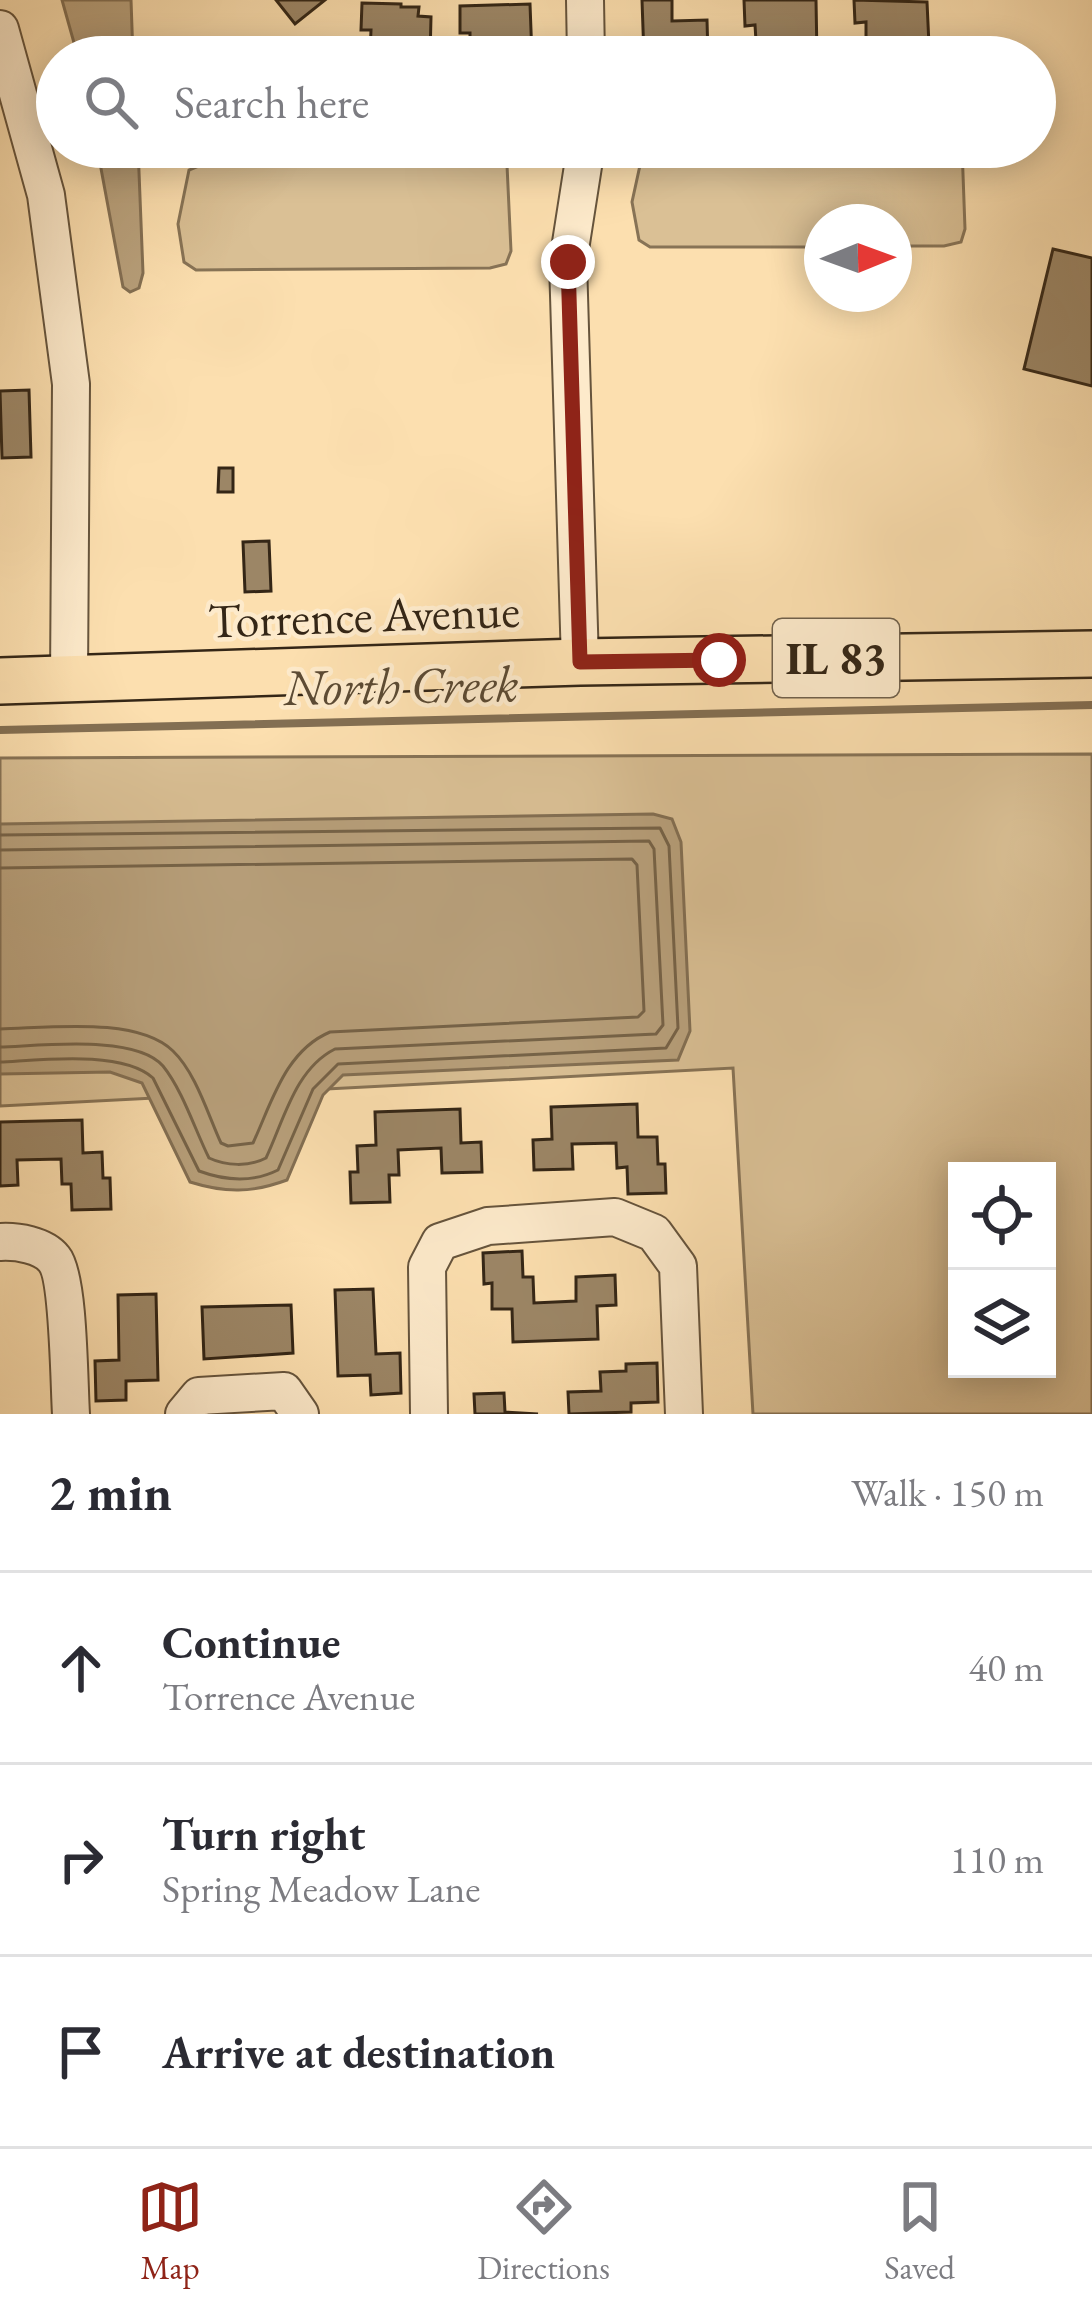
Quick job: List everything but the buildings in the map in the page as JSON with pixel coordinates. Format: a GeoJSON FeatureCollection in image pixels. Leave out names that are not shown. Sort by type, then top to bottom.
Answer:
{"type":"FeatureCollection","features":[{"type":"Feature","properties":{"kind":"main road","name":"Torrence Avenue"},"geometry":{"type":"LineString","coordinates":[[0,681],[580,662],[1092,654]]}},
{"type":"Feature","properties":{"kind":"street"},"geometry":{"type":"LineString","coordinates":[[585,0],[586,36]]}},
{"type":"Feature","properties":{"kind":"street"},"geometry":{"type":"LineString","coordinates":[[0,29],[36,159]]}},
{"type":"Feature","properties":{"kind":"street"},"geometry":{"type":"LineString","coordinates":[[39,168],[71,384],[69,679]]}},
{"type":"Feature","properties":{"kind":"street"},"geometry":{"type":"LineString","coordinates":[[580,662],[568,262],[583,168]]}},
{"type":"Feature","properties":{"kind":"street"},"geometry":{"type":"LineString","coordinates":[[429,1414],[427,1267],[440,1242],[488,1226],[615,1217],[654,1233],[678,1266],[684,1414]]}},
{"type":"Feature","properties":{"kind":"street"},"geometry":{"type":"LineString","coordinates":[[0,1242],[43,1250],[56,1261],[63,1284],[71,1414]]}},
{"type":"Feature","properties":{"kind":"street"},"geometry":{"type":"LineString","coordinates":[[184,1414],[200,1396],[284,1391],[300,1414]]}},
{"type":"Feature","properties":{"kind":"shaded area"},"geometry":{"type":"Polygon","coordinates":[[[507,168],[511,251],[506,264],[490,268],[196,270],[184,262],[178,224],[189,170],[507,168]]]}},
{"type":"Feature","properties":{"kind":"shaded area"},"geometry":{"type":"Polygon","coordinates":[[[639,168],[963,168],[965,229],[961,242],[944,246],[912,246],[912,204],[804,204],[804,247],[650,247],[639,240],[632,202],[639,168]]]}},
{"type":"Feature","properties":{"kind":"shaded area"},"geometry":{"type":"Polygon","coordinates":[[[1092,754],[1092,1414],[753,1414],[733,1068],[0,1106],[0,758],[1092,754]]]}},
{"type":"Feature","properties":{"kind":"water"},"geometry":{"type":"Polygon","coordinates":[[[62,0],[131,0],[132,36],[72,36],[62,0]]]}},
{"type":"Feature","properties":{"kind":"water"},"geometry":{"type":"Polygon","coordinates":[[[101,168],[139,168],[143,273],[139,288],[130,292],[123,287],[101,168]]]}},
{"type":"Feature","properties":{"kind":"water"},"geometry":{"type":"Polygon","coordinates":[[[653,814],[672,819],[681,842],[690,1031],[678,1060],[343,1075],[323,1095],[287,1180],[239,1190],[190,1182],[142,1083],[110,1072],[0,1074],[0,824],[653,814]]]}},
{"type":"Feature","properties":{"kind":"waterway","name":"North Creek"},"geometry":{"type":"LineString","coordinates":[[0,730],[1092,705]]}},
{"type":"Feature","properties":{"kind":"route"},"geometry":{"type":"LineString","coordinates":[[568,262],[580,662],[719,660]]}}]}
